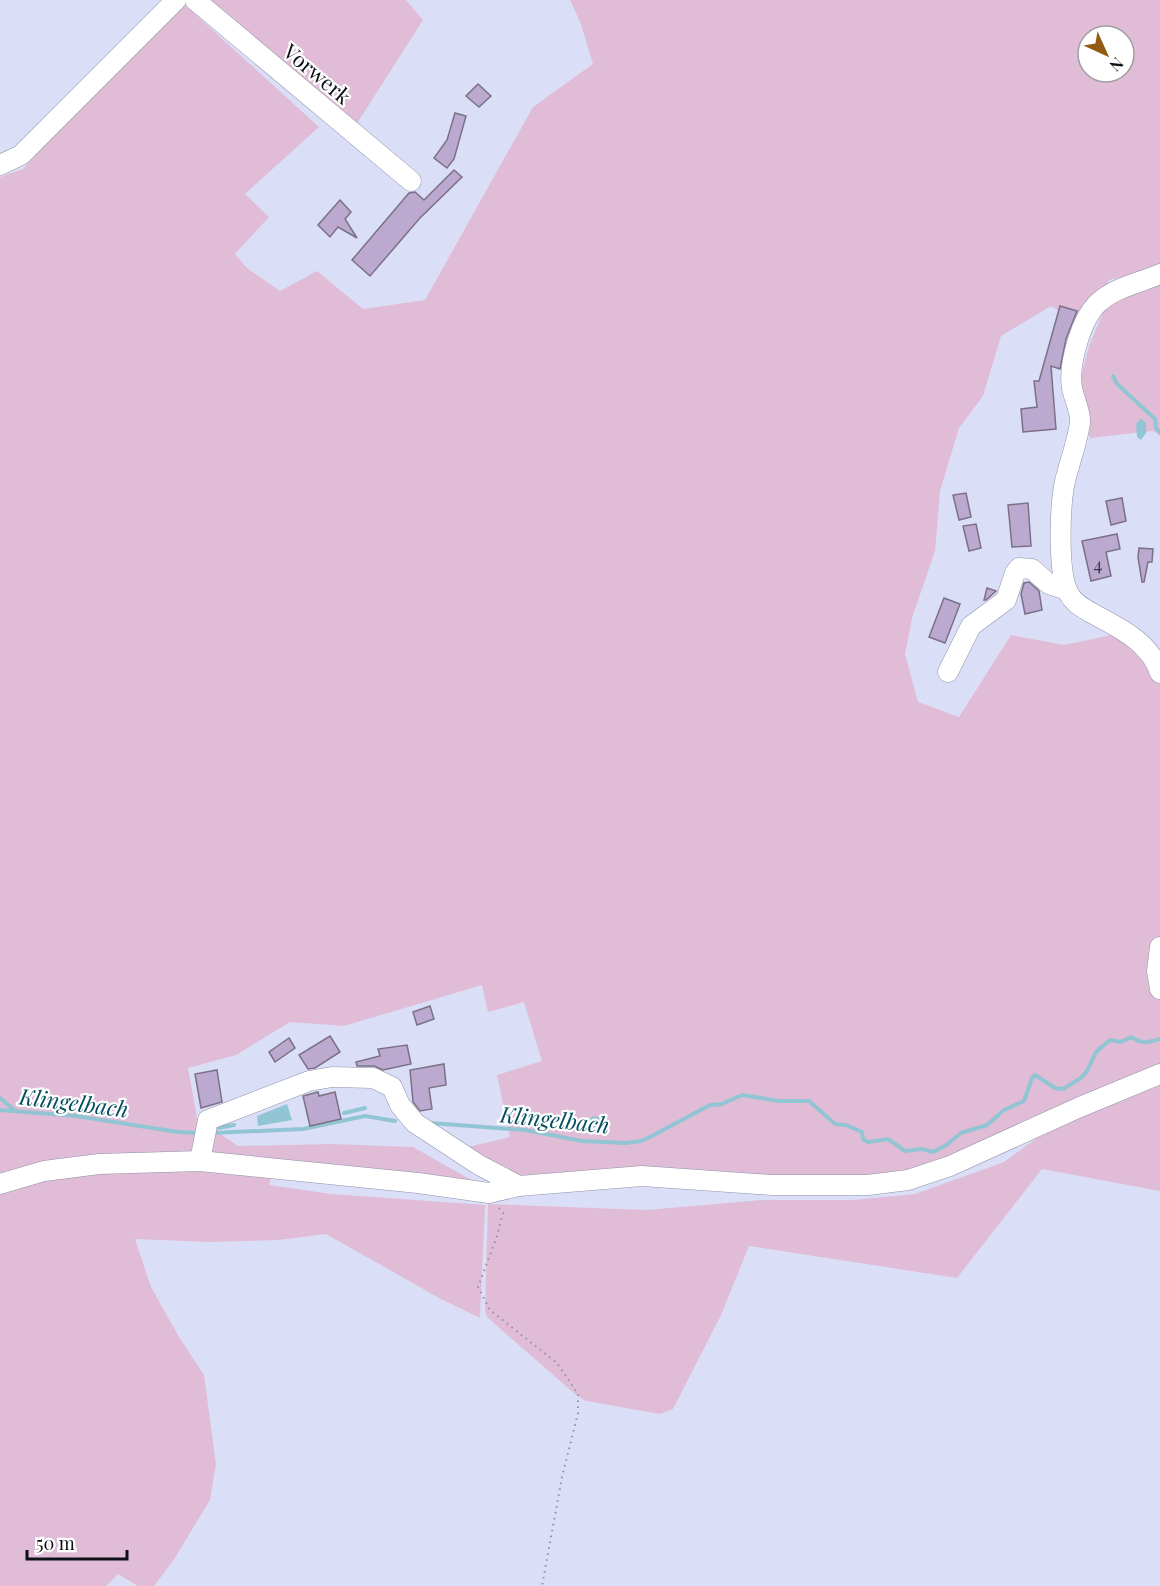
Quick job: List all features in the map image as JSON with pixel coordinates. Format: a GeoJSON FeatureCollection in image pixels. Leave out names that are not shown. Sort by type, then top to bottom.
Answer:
{"type":"FeatureCollection","features":[{"type":"Feature","properties":{"kind":"street"},"geometry":{"type":"LineString","coordinates":[[0,165],[21,155],[177,0]]}},
{"type":"Feature","properties":{"kind":"street","name":"Vorwerk"},"geometry":{"type":"LineString","coordinates":[[195,0],[411,181]]}},
{"type":"Feature","properties":{"kind":"street"},"geometry":{"type":"LineString","coordinates":[[1160,274],[1123,287],[1098,303],[1081,330],[1070,372],[1080,419],[1077,443],[1065,482],[1061,539],[1064,582],[1069,595],[1080,607],[1126,632],[1147,650],[1160,673]]}},
{"type":"Feature","properties":{"kind":"street"},"geometry":{"type":"LineString","coordinates":[[948,672],[970,626],[1006,600],[1015,573],[1019,568],[1032,569],[1049,584],[1067,590]]}},
{"type":"Feature","properties":{"kind":"street"},"geometry":{"type":"LineString","coordinates":[[1160,947],[1157,971],[1160,989]]}},
{"type":"Feature","properties":{"kind":"street"},"geometry":{"type":"LineString","coordinates":[[0,1184],[44,1171],[99,1164],[200,1161],[418,1183],[489,1193],[519,1186],[642,1176],[772,1185],[868,1185],[908,1180],[950,1166],[1080,1107],[1160,1074]]}},
{"type":"Feature","properties":{"kind":"street"},"geometry":{"type":"LineString","coordinates":[[200,1161],[208,1120],[309,1081],[332,1077],[374,1078],[392,1087],[400,1105],[415,1123],[479,1165],[519,1186]]}},
{"type":"Feature","properties":{"kind":"path"},"geometry":{"type":"LineString","coordinates":[[489,1193],[503,1213],[478,1287],[490,1310],[557,1363],[578,1394],[578,1413],[562,1477],[542,1586]]}},
{"type":"Feature","properties":{"kind":"shaded area"},"geometry":{"type":"Polygon","coordinates":[[[208,0],[406,0],[423,20],[349,136],[208,0]]]}},
{"type":"Feature","properties":{"kind":"shaded area"},"geometry":{"type":"Polygon","coordinates":[[[570,0],[1160,0],[1160,268],[1109,280],[1094,314],[1085,327],[1051,306],[1001,336],[983,396],[959,428],[940,491],[935,551],[912,618],[905,654],[918,702],[959,717],[1011,635],[1064,645],[1126,632],[1160,673],[1160,1191],[1042,1169],[957,1278],[749,1246],[721,1315],[673,1409],[660,1414],[586,1401],[487,1317],[485,1311],[488,1204],[646,1210],[762,1200],[853,1200],[915,1194],[1004,1162],[1077,1109],[907,1176],[770,1183],[579,1187],[494,1184],[443,1153],[510,1137],[497,1075],[542,1061],[524,1002],[488,1012],[482,985],[344,1026],[290,1022],[236,1055],[188,1068],[197,1118],[238,1146],[332,1144],[413,1147],[473,1181],[274,1165],[269,1185],[331,1194],[485,1205],[480,1318],[441,1299],[326,1234],[279,1240],[209,1242],[135,1239],[151,1287],[179,1337],[204,1375],[216,1464],[210,1500],[173,1561],[154,1586],[138,1586],[118,1574],[106,1586],[0,1586],[0,177],[23,169],[92,93],[184,4],[319,127],[245,194],[269,217],[235,254],[247,268],[280,291],[317,271],[363,309],[425,300],[533,107],[593,64],[581,24],[570,0]]]}},
{"type":"Feature","properties":{"kind":"shaded area"},"geometry":{"type":"Polygon","coordinates":[[[1160,285],[1160,434],[1152,431],[1090,438],[1077,391],[1089,346],[1104,310],[1117,300],[1160,285]]]}},
{"type":"Feature","properties":{"kind":"shaded area"},"geometry":{"type":"Polygon","coordinates":[[[1141,418],[1146,423],[1146,433],[1141,440],[1137,437],[1136,424],[1141,418]]]}},
{"type":"Feature","properties":{"kind":"shaded area"},"geometry":{"type":"Polygon","coordinates":[[[287,1104],[292,1120],[258,1126],[257,1116],[287,1104]]]}},
{"type":"Feature","properties":{"kind":"shaded area"},"geometry":{"type":"Polygon","coordinates":[[[593,1116],[599,1117],[602,1125],[596,1130],[589,1130],[584,1125],[593,1116]]]}},
{"type":"Feature","properties":{"kind":"building"},"geometry":{"type":"Polygon","coordinates":[[[478,84],[491,96],[479,107],[466,96],[478,84]]]}},
{"type":"Feature","properties":{"kind":"building"},"geometry":{"type":"Polygon","coordinates":[[[455,113],[466,116],[454,159],[447,168],[434,158],[447,140],[455,113]]]}},
{"type":"Feature","properties":{"kind":"building"},"geometry":{"type":"Polygon","coordinates":[[[454,170],[462,177],[420,218],[370,276],[352,260],[409,193],[415,192],[424,200],[454,170]]]}},
{"type":"Feature","properties":{"kind":"building"},"geometry":{"type":"Polygon","coordinates":[[[340,200],[351,212],[345,219],[357,238],[338,227],[330,237],[318,225],[340,200]]]}},
{"type":"Feature","properties":{"kind":"building"},"geometry":{"type":"Polygon","coordinates":[[[1060,306],[1077,311],[1066,339],[1060,369],[1051,366],[1056,429],[1023,432],[1021,409],[1037,407],[1034,381],[1039,381],[1060,306]]]}},
{"type":"Feature","properties":{"kind":"building"},"geometry":{"type":"Polygon","coordinates":[[[966,493],[971,517],[959,520],[953,495],[966,493]]]}},
{"type":"Feature","properties":{"kind":"building"},"geometry":{"type":"Polygon","coordinates":[[[1122,498],[1126,521],[1111,525],[1106,501],[1122,498]]]}},
{"type":"Feature","properties":{"kind":"building"},"geometry":{"type":"Polygon","coordinates":[[[1028,503],[1031,546],[1012,547],[1008,505],[1028,503]]]}},
{"type":"Feature","properties":{"kind":"building"},"geometry":{"type":"Polygon","coordinates":[[[976,524],[981,548],[969,551],[963,526],[976,524]]]}},
{"type":"Feature","properties":{"kind":"building"},"geometry":{"type":"Polygon","coordinates":[[[1117,534],[1120,549],[1106,552],[1111,576],[1091,581],[1082,541],[1117,534]]]}},
{"type":"Feature","properties":{"kind":"building"},"geometry":{"type":"Polygon","coordinates":[[[1139,548],[1153,549],[1152,562],[1148,562],[1144,582],[1142,582],[1138,557],[1139,548]]]}},
{"type":"Feature","properties":{"kind":"building"},"geometry":{"type":"Polygon","coordinates":[[[1029,582],[1039,591],[1042,610],[1025,614],[1021,594],[1024,583],[1029,582]]]}},
{"type":"Feature","properties":{"kind":"building"},"geometry":{"type":"Polygon","coordinates":[[[987,588],[996,591],[984,600],[987,588]]]}},
{"type":"Feature","properties":{"kind":"building"},"geometry":{"type":"Polygon","coordinates":[[[944,598],[960,604],[945,643],[929,637],[944,598]]]}},
{"type":"Feature","properties":{"kind":"building"},"geometry":{"type":"Polygon","coordinates":[[[430,1006],[434,1019],[417,1025],[413,1012],[430,1006]]]}},
{"type":"Feature","properties":{"kind":"building"},"geometry":{"type":"Polygon","coordinates":[[[330,1036],[340,1052],[315,1068],[308,1069],[299,1055],[330,1036]]]}},
{"type":"Feature","properties":{"kind":"building"},"geometry":{"type":"Polygon","coordinates":[[[289,1038],[295,1048],[275,1062],[269,1052],[289,1038]]]}},
{"type":"Feature","properties":{"kind":"building"},"geometry":{"type":"Polygon","coordinates":[[[407,1045],[411,1064],[383,1070],[374,1066],[357,1066],[356,1062],[380,1056],[378,1049],[407,1045]]]}},
{"type":"Feature","properties":{"kind":"building"},"geometry":{"type":"Polygon","coordinates":[[[444,1064],[446,1085],[429,1088],[432,1109],[420,1111],[413,1102],[410,1070],[444,1064]]]}},
{"type":"Feature","properties":{"kind":"building"},"geometry":{"type":"Polygon","coordinates":[[[217,1070],[222,1102],[201,1108],[195,1074],[217,1070]]]}},
{"type":"Feature","properties":{"kind":"building"},"geometry":{"type":"Polygon","coordinates":[[[318,1092],[319,1096],[335,1092],[341,1119],[310,1126],[303,1096],[318,1092]]]}},
{"type":"Feature","properties":{"kind":"waterway"},"geometry":{"type":"LineString","coordinates":[[1113,376],[1117,384],[1155,419],[1156,428],[1160,433]]}},
{"type":"Feature","properties":{"kind":"waterway","name":"Klingelbach"},"geometry":{"type":"LineString","coordinates":[[431,1123],[525,1130],[582,1141],[626,1143],[641,1141],[710,1105],[722,1104],[742,1095],[779,1101],[809,1101],[835,1124],[846,1125],[862,1132],[863,1139],[868,1142],[888,1139],[905,1151],[922,1149],[933,1152],[961,1133],[987,1125],[1004,1110],[1024,1101],[1035,1075],[1055,1088],[1063,1089],[1081,1078],[1096,1052],[1110,1040],[1121,1042],[1131,1037],[1145,1042],[1160,1039]]}},
{"type":"Feature","properties":{"kind":"waterway"},"geometry":{"type":"LineString","coordinates":[[0,1098],[13,1109]]}},
{"type":"Feature","properties":{"kind":"waterway"},"geometry":{"type":"LineString","coordinates":[[344,1113],[365,1108]]}},
{"type":"Feature","properties":{"kind":"waterway","name":"Klingelbach"},"geometry":{"type":"LineString","coordinates":[[0,1110],[76,1116],[178,1132],[199,1133]]}},
{"type":"Feature","properties":{"kind":"waterway","name":"Klingelbach"},"geometry":{"type":"LineString","coordinates":[[212,1133],[303,1129],[365,1116],[395,1121]]}},
{"type":"Feature","properties":{"kind":"waterway"},"geometry":{"type":"LineString","coordinates":[[218,1128],[234,1125]]}}]}
